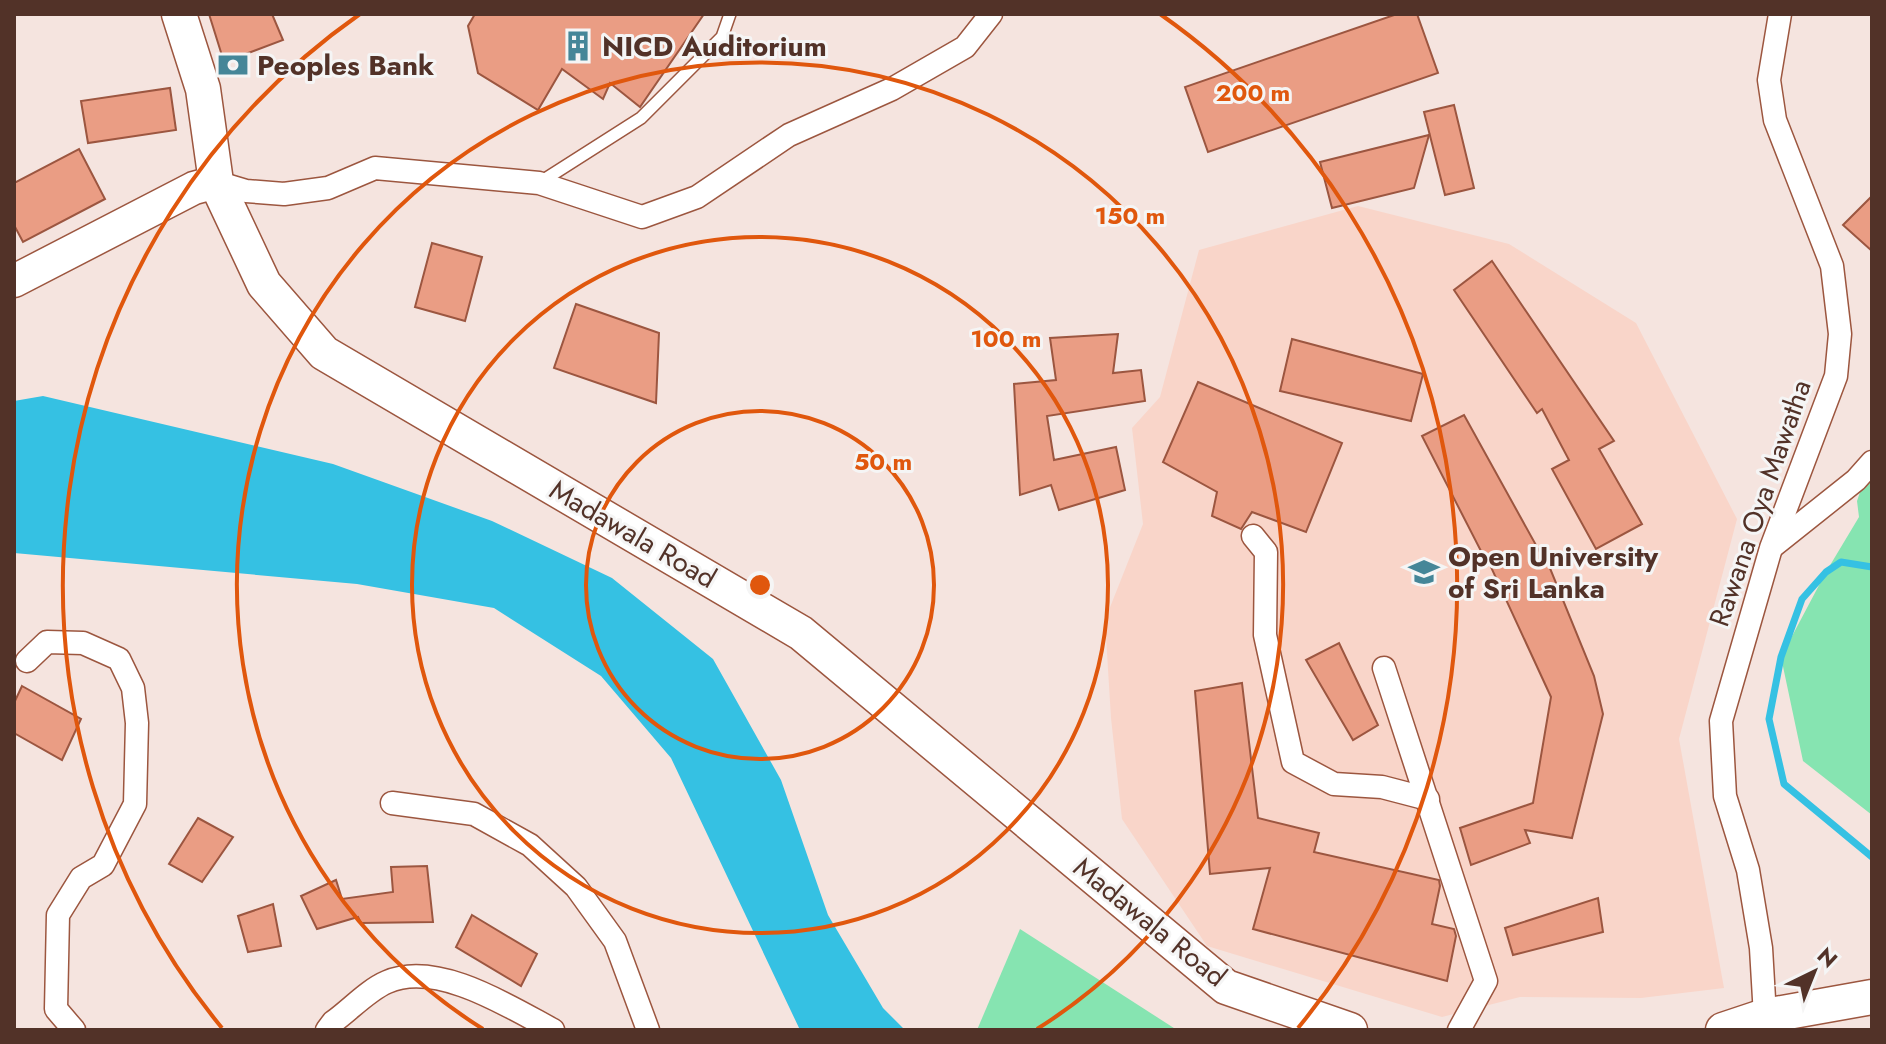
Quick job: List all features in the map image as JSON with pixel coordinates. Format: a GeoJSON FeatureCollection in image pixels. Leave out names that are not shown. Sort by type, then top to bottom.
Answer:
{"type":"FeatureCollection","features":[{"type":"Feature","properties":{"kind":"main road","name":"Madawala Road"},"geometry":{"type":"LineString","coordinates":[[179,14],[203,89],[216,182],[264,284],[324,353],[801,633],[1226,987],[1350,1030]]}},
{"type":"Feature","properties":{"kind":"main road"},"geometry":{"type":"LineString","coordinates":[[14,281],[194,188],[216,182]]}},
{"type":"Feature","properties":{"kind":"main road"},"geometry":{"type":"LineString","coordinates":[[1723,1030],[1765,1016],[1872,997]]}},
{"type":"Feature","properties":{"kind":"street"},"geometry":{"type":"LineString","coordinates":[[216,182],[246,191],[284,194],[328,188],[375,168],[539,183],[642,217],[697,197],[789,135],[892,89],[965,47],[991,14]]}},
{"type":"Feature","properties":{"kind":"street","name":"Rawana Oya Mawatha"},"geometry":{"type":"LineString","coordinates":[[1765,1016],[1761,948],[1748,870],[1725,796],[1721,721],[1771,548],[1836,376],[1840,334],[1832,266],[1775,120],[1769,80],[1780,14]]}},
{"type":"Feature","properties":{"kind":"street"},"geometry":{"type":"LineString","coordinates":[[1771,548],[1856,480],[1872,462]]}},
{"type":"Feature","properties":{"kind":"street"},"geometry":{"type":"LineString","coordinates":[[1253,536],[1266,552],[1265,635],[1293,762],[1334,784],[1382,787],[1428,799]]}},
{"type":"Feature","properties":{"kind":"street"},"geometry":{"type":"LineString","coordinates":[[27,661],[47,642],[83,643],[119,659],[133,688],[137,723],[135,804],[103,865],[81,878],[58,915],[56,1009],[74,1030]]}},
{"type":"Feature","properties":{"kind":"street"},"geometry":{"type":"LineString","coordinates":[[1384,668],[1486,981],[1459,1030]]}},
{"type":"Feature","properties":{"kind":"street"},"geometry":{"type":"LineString","coordinates":[[392,803],[474,814],[530,845],[576,887],[615,941],[648,1030]]}},
{"type":"Feature","properties":{"kind":"street"},"geometry":{"type":"LineString","coordinates":[[327,1030],[333,1022],[387,982],[413,976],[466,984],[553,1030]]}},
{"type":"Feature","properties":{"kind":"lane"},"geometry":{"type":"LineString","coordinates":[[539,183],[641,118],[722,37],[730,14]]}},
{"type":"Feature","properties":{"kind":"shaded area","name":"Open University of Sri Lanka"},"geometry":{"type":"Polygon","coordinates":[[[1358,206],[1509,244],[1636,323],[1737,519],[1679,739],[1724,988],[1641,998],[1520,997],[1442,1017],[1207,946],[1122,819],[1105,620],[1143,524],[1132,428],[1160,397],[1199,250],[1358,206]]]}},
{"type":"Feature","properties":{"kind":"green space"},"geometry":{"type":"Polygon","coordinates":[[[1872,457],[1872,815],[1803,761],[1781,657],[1859,517],[1857,501],[1872,457]]]}},
{"type":"Feature","properties":{"kind":"green space"},"geometry":{"type":"Polygon","coordinates":[[[1020,929],[1177,1030],[977,1030],[1020,929]]]}},
{"type":"Feature","properties":{"kind":"water"},"geometry":{"type":"Polygon","coordinates":[[[43,396],[333,464],[492,521],[612,578],[713,659],[781,780],[828,915],[883,1008],[905,1030],[800,1030],[671,758],[601,676],[494,608],[357,584],[14,553],[14,401],[43,396]]]}},
{"type":"Feature","properties":{"kind":"building"},"geometry":{"type":"Polygon","coordinates":[[[209,14],[272,14],[283,40],[224,62],[209,14]]]}},
{"type":"Feature","properties":{"kind":"building","name":"NICD Auditorium"},"geometry":{"type":"Polygon","coordinates":[[[475,14],[704,14],[640,107],[610,83],[603,99],[562,69],[538,110],[478,73],[468,26],[475,14]]]}},
{"type":"Feature","properties":{"kind":"building"},"geometry":{"type":"Polygon","coordinates":[[[1397,14],[1417,14],[1438,73],[1208,152],[1185,87],[1397,14]]]}},
{"type":"Feature","properties":{"kind":"building"},"geometry":{"type":"Polygon","coordinates":[[[170,88],[176,130],[88,143],[81,101],[170,88]]]}},
{"type":"Feature","properties":{"kind":"building"},"geometry":{"type":"Polygon","coordinates":[[[1454,105],[1474,188],[1445,195],[1424,112],[1454,105]]]}},
{"type":"Feature","properties":{"kind":"building"},"geometry":{"type":"Polygon","coordinates":[[[1429,135],[1414,188],[1332,208],[1320,162],[1429,135]]]}},
{"type":"Feature","properties":{"kind":"building"},"geometry":{"type":"Polygon","coordinates":[[[79,149],[105,199],[23,242],[14,225],[14,183],[79,149]]]}},
{"type":"Feature","properties":{"kind":"building"},"geometry":{"type":"Polygon","coordinates":[[[1872,196],[1872,251],[1843,225],[1872,196]]]}},
{"type":"Feature","properties":{"kind":"building"},"geometry":{"type":"Polygon","coordinates":[[[432,243],[482,257],[465,321],[415,307],[432,243]]]}},
{"type":"Feature","properties":{"kind":"building"},"geometry":{"type":"Polygon","coordinates":[[[1492,261],[1614,441],[1599,449],[1642,524],[1596,549],[1552,469],[1569,460],[1542,409],[1537,413],[1454,290],[1492,261]]]}},
{"type":"Feature","properties":{"kind":"building"},"geometry":{"type":"Polygon","coordinates":[[[576,304],[659,333],[656,403],[554,368],[576,304]]]}},
{"type":"Feature","properties":{"kind":"building"},"geometry":{"type":"Polygon","coordinates":[[[1118,334],[1113,373],[1141,370],[1145,401],[1047,416],[1054,460],[1116,447],[1125,490],[1059,510],[1051,485],[1020,495],[1014,384],[1056,380],[1050,338],[1118,334]]]}},
{"type":"Feature","properties":{"kind":"building"},"geometry":{"type":"Polygon","coordinates":[[[1292,339],[1423,374],[1411,421],[1280,391],[1292,339]]]}},
{"type":"Feature","properties":{"kind":"building"},"geometry":{"type":"Polygon","coordinates":[[[1198,382],[1342,443],[1306,532],[1252,512],[1241,529],[1212,516],[1217,492],[1163,462],[1198,382]]]}},
{"type":"Feature","properties":{"kind":"building"},"geometry":{"type":"Polygon","coordinates":[[[1464,415],[1542,556],[1545,556],[1594,676],[1603,714],[1572,838],[1525,830],[1530,843],[1471,865],[1460,828],[1533,803],[1551,697],[1485,554],[1422,436],[1464,415]]]}},
{"type":"Feature","properties":{"kind":"building"},"geometry":{"type":"Polygon","coordinates":[[[1339,643],[1378,725],[1353,740],[1306,660],[1339,643]]]}},
{"type":"Feature","properties":{"kind":"building"},"geometry":{"type":"Polygon","coordinates":[[[1242,683],[1258,818],[1319,833],[1314,852],[1439,880],[1432,924],[1454,929],[1456,936],[1447,981],[1253,929],[1270,868],[1210,874],[1195,691],[1242,683]]]}},
{"type":"Feature","properties":{"kind":"building"},"geometry":{"type":"Polygon","coordinates":[[[22,686],[81,719],[62,760],[14,733],[14,703],[22,686]]]}},
{"type":"Feature","properties":{"kind":"building"},"geometry":{"type":"Polygon","coordinates":[[[198,818],[233,837],[202,882],[169,864],[198,818]]]}},
{"type":"Feature","properties":{"kind":"building"},"geometry":{"type":"Polygon","coordinates":[[[427,866],[433,922],[361,923],[358,917],[317,929],[301,896],[336,880],[342,899],[393,892],[391,867],[427,866]]]}},
{"type":"Feature","properties":{"kind":"building"},"geometry":{"type":"Polygon","coordinates":[[[1598,898],[1603,932],[1513,955],[1505,928],[1598,898]]]}},
{"type":"Feature","properties":{"kind":"building"},"geometry":{"type":"Polygon","coordinates":[[[273,904],[281,946],[248,952],[238,916],[273,904]]]}},
{"type":"Feature","properties":{"kind":"building"},"geometry":{"type":"Polygon","coordinates":[[[472,915],[537,954],[521,986],[456,947],[472,915]]]}},
{"type":"Feature","properties":{"kind":"waterway"},"geometry":{"type":"LineString","coordinates":[[1872,567],[1841,562],[1826,572],[1802,599],[1781,657],[1769,719],[1784,784],[1872,857]]}},
{"type":"Feature","properties":{"kind":"place","name":"NICD Auditorium"},"geometry":{"type":"Point","coordinates":[578,46]}},
{"type":"Feature","properties":{"kind":"place","name":"Peoples Bank"},"geometry":{"type":"Point","coordinates":[233,65]}},
{"type":"Feature","properties":{"kind":"place","name":"Open University of Sri Lanka"},"geometry":{"type":"Point","coordinates":[1424,572]}}]}
